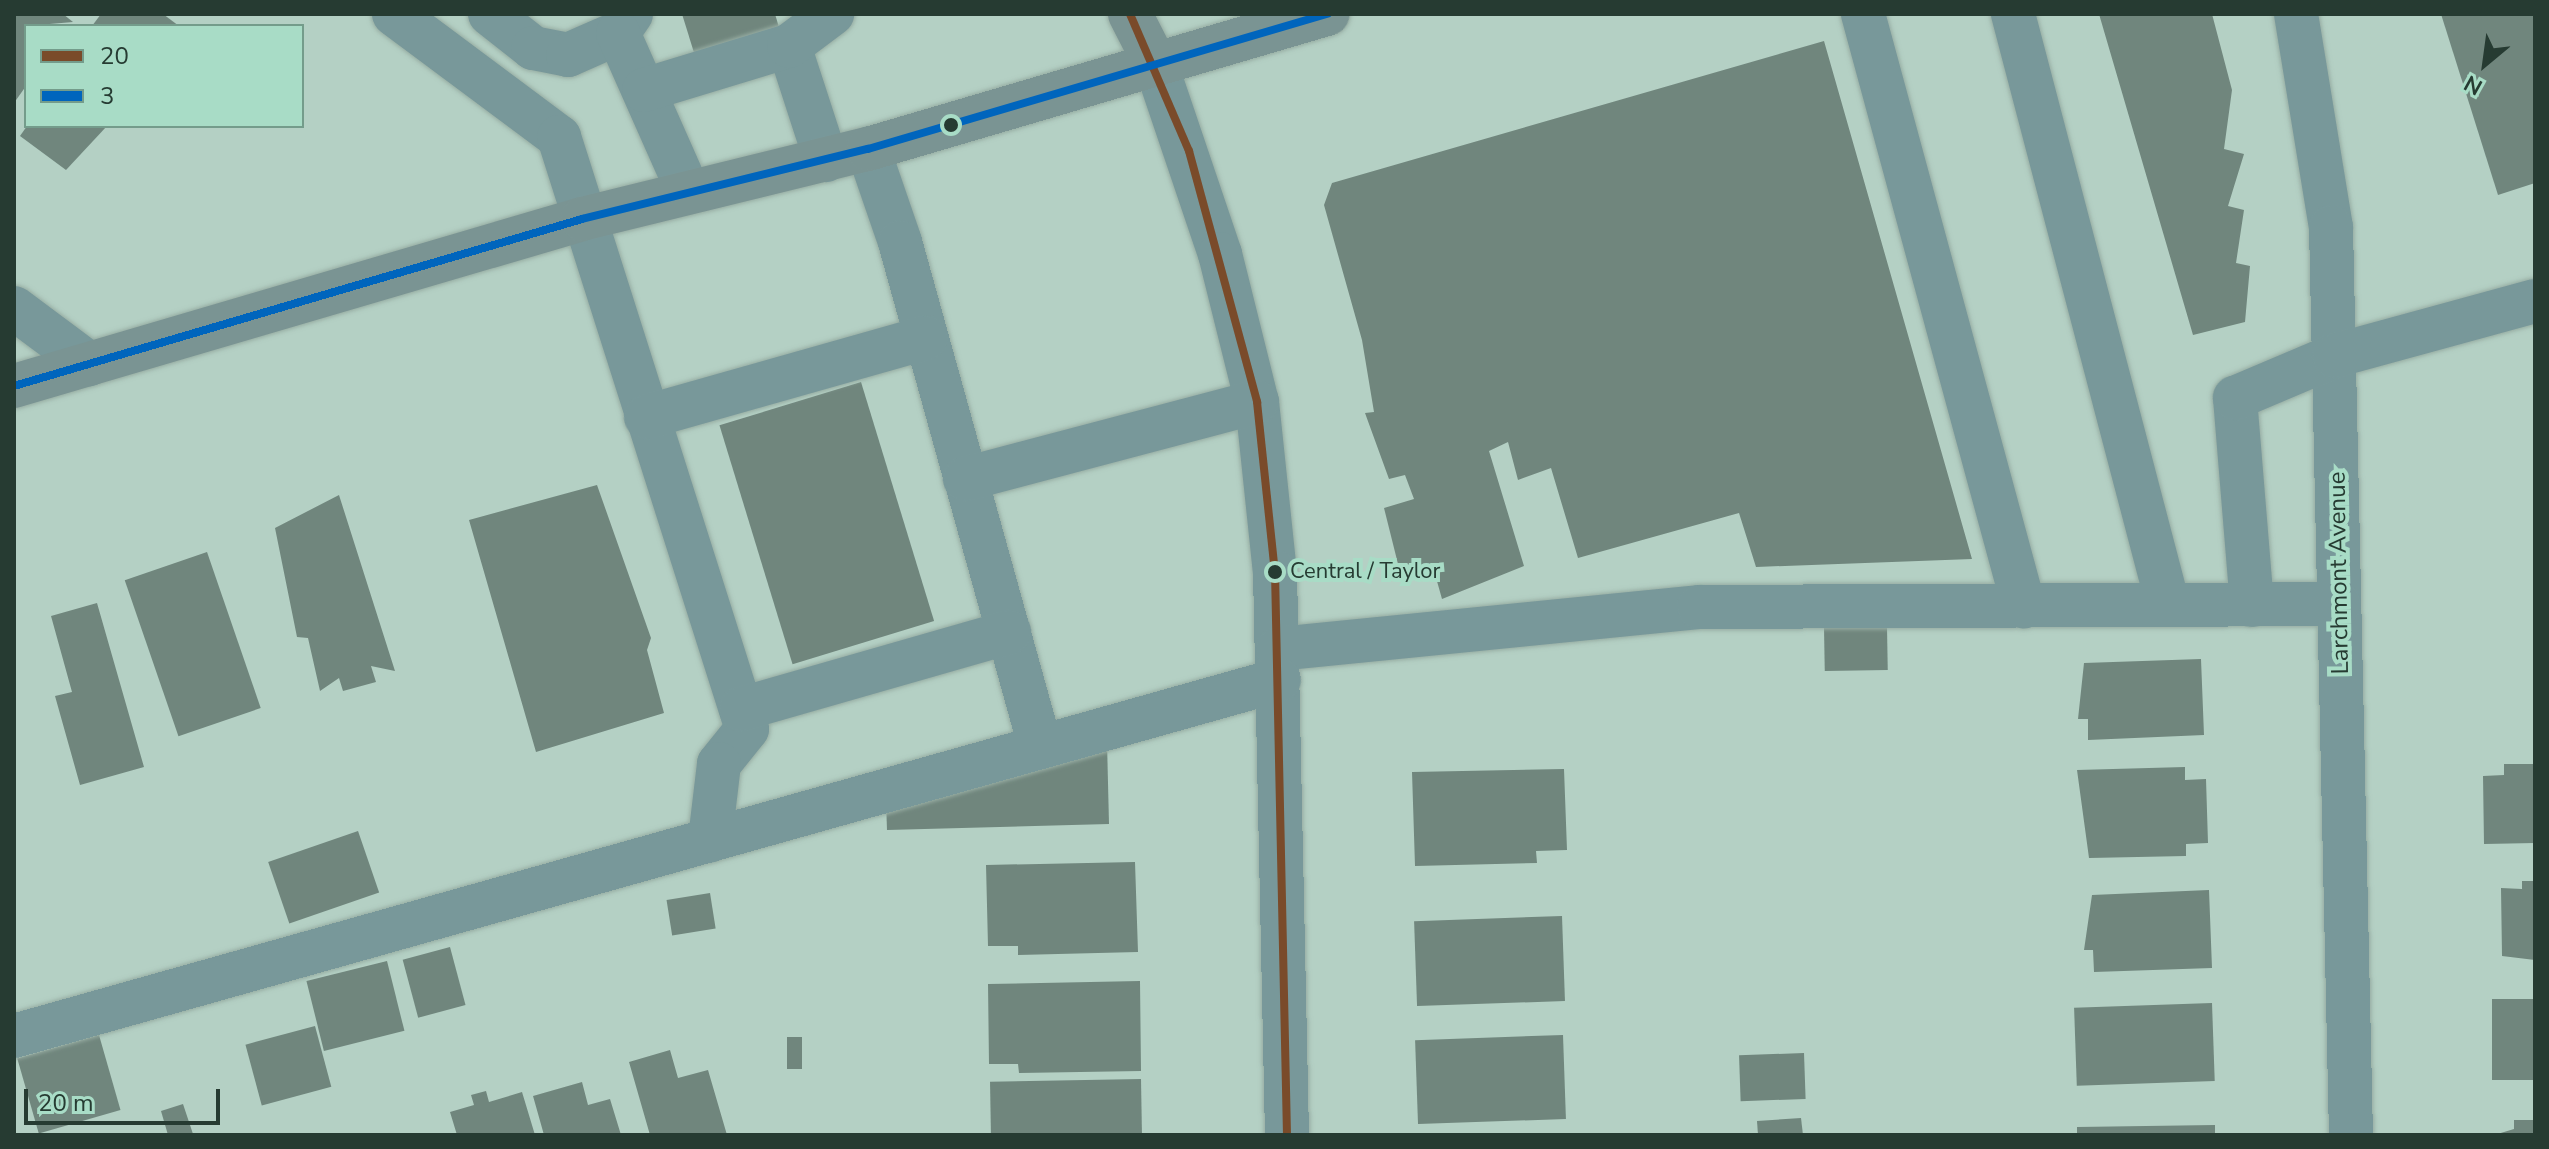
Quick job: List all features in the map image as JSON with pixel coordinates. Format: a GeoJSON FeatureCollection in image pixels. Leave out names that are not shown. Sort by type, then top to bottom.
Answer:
{"type":"FeatureCollection","features":[{"type":"Feature","properties":{"kind":"main road"},"geometry":{"type":"LineString","coordinates":[[1130,14],[1156,65]]}},
{"type":"Feature","properties":{"kind":"main road"},"geometry":{"type":"LineString","coordinates":[[14,386],[582,219],[847,154],[1328,14]]}},
{"type":"Feature","properties":{"kind":"street"},"geometry":{"type":"LineString","coordinates":[[394,14],[559,137],[582,219],[747,729],[719,764],[710,840]]}},
{"type":"Feature","properties":{"kind":"street"},"geometry":{"type":"LineString","coordinates":[[490,14],[533,48],[568,55],[625,24],[644,90],[688,191]]}},
{"type":"Feature","properties":{"kind":"street"},"geometry":{"type":"LineString","coordinates":[[644,90],[789,46],[832,14]]}},
{"type":"Feature","properties":{"kind":"street"},"geometry":{"type":"LineString","coordinates":[[1863,14],[2024,607]]}},
{"type":"Feature","properties":{"kind":"street"},"geometry":{"type":"LineString","coordinates":[[2013,14],[2168,605]]}},
{"type":"Feature","properties":{"kind":"street","name":"Larchmont Avenue"},"geometry":{"type":"LineString","coordinates":[[2296,14],[2331,227],[2351,1135]]}},
{"type":"Feature","properties":{"kind":"street"},"geometry":{"type":"LineString","coordinates":[[789,46],[847,154],[926,338],[1039,742]]}},
{"type":"Feature","properties":{"kind":"street"},"geometry":{"type":"LineString","coordinates":[[1156,65],[1216,239],[1257,402],[1278,664],[1287,1135]]}},
{"type":"Feature","properties":{"kind":"street"},"geometry":{"type":"LineString","coordinates":[[2252,605],[2235,398],[2334,356],[2535,301]]}},
{"type":"Feature","properties":{"kind":"street"},"geometry":{"type":"LineString","coordinates":[[14,308],[89,364]]}},
{"type":"Feature","properties":{"kind":"street"},"geometry":{"type":"LineString","coordinates":[[646,417],[926,338]]}},
{"type":"Feature","properties":{"kind":"street"},"geometry":{"type":"LineString","coordinates":[[965,479],[1257,402]]}},
{"type":"Feature","properties":{"kind":"street"},"geometry":{"type":"LineString","coordinates":[[14,1036],[710,840],[1039,742],[1278,664],[1699,607],[2339,604]]}},
{"type":"Feature","properties":{"kind":"street"},"geometry":{"type":"LineString","coordinates":[[741,709],[1009,632]]}},
{"type":"Feature","properties":{"kind":"building"},"geometry":{"type":"Polygon","coordinates":[[[14,14],[63,14],[73,22],[24,24],[24,89],[14,103],[14,14]]]}},
{"type":"Feature","properties":{"kind":"building"},"geometry":{"type":"Polygon","coordinates":[[[101,14],[163,14],[176,24],[94,24],[101,14]]]}},
{"type":"Feature","properties":{"kind":"building"},"geometry":{"type":"Polygon","coordinates":[[[682,14],[775,14],[781,34],[696,59],[682,14]]]}},
{"type":"Feature","properties":{"kind":"building"},"geometry":{"type":"Polygon","coordinates":[[[2099,14],[2212,14],[2232,90],[2224,149],[2244,154],[2228,206],[2244,210],[2236,263],[2250,266],[2245,322],[2193,335],[2099,14]]]}},
{"type":"Feature","properties":{"kind":"building"},"geometry":{"type":"Polygon","coordinates":[[[2441,14],[2535,14],[2535,183],[2498,195],[2441,14]]]}},
{"type":"Feature","properties":{"kind":"building"},"geometry":{"type":"Polygon","coordinates":[[[1824,41],[1972,559],[1756,567],[1739,513],[1578,558],[1551,468],[1518,480],[1508,442],[1489,451],[1524,566],[1442,599],[1433,567],[1401,576],[1384,508],[1414,499],[1405,475],[1389,479],[1365,413],[1374,412],[1362,340],[1324,205],[1332,183],[1824,41]]]}},
{"type":"Feature","properties":{"kind":"building"},"geometry":{"type":"Polygon","coordinates":[[[26,128],[105,128],[66,170],[20,136],[26,128]]]}},
{"type":"Feature","properties":{"kind":"building"},"geometry":{"type":"Polygon","coordinates":[[[861,382],[934,621],[793,664],[719,425],[861,382]]]}},
{"type":"Feature","properties":{"kind":"building"},"geometry":{"type":"Polygon","coordinates":[[[597,485],[651,638],[647,650],[664,713],[536,752],[469,520],[597,485]]]}},
{"type":"Feature","properties":{"kind":"building"},"geometry":{"type":"Polygon","coordinates":[[[339,495],[395,671],[371,666],[376,682],[343,691],[339,678],[320,691],[308,638],[297,637],[275,528],[339,495]]]}},
{"type":"Feature","properties":{"kind":"building"},"geometry":{"type":"Polygon","coordinates":[[[207,552],[261,708],[178,736],[125,580],[207,552]]]}},
{"type":"Feature","properties":{"kind":"building"},"geometry":{"type":"Polygon","coordinates":[[[97,603],[144,767],[80,785],[55,696],[72,692],[51,616],[97,603]]]}},
{"type":"Feature","properties":{"kind":"building"},"geometry":{"type":"Polygon","coordinates":[[[1887,627],[1888,670],[1825,671],[1824,628],[1887,627]]]}},
{"type":"Feature","properties":{"kind":"building"},"geometry":{"type":"Polygon","coordinates":[[[2201,659],[2204,735],[2088,740],[2088,719],[2078,719],[2084,663],[2201,659]]]}},
{"type":"Feature","properties":{"kind":"building"},"geometry":{"type":"Polygon","coordinates":[[[1107,742],[1109,824],[887,830],[886,801],[1107,742]]]}},
{"type":"Feature","properties":{"kind":"building"},"geometry":{"type":"Polygon","coordinates":[[[2504,764],[2535,764],[2535,843],[2484,844],[2483,776],[2504,775],[2504,764]]]}},
{"type":"Feature","properties":{"kind":"building"},"geometry":{"type":"Polygon","coordinates":[[[2185,767],[2185,780],[2206,779],[2208,843],[2186,844],[2186,856],[2089,858],[2077,770],[2185,767]]]}},
{"type":"Feature","properties":{"kind":"building"},"geometry":{"type":"Polygon","coordinates":[[[1564,769],[1567,850],[1536,851],[1537,863],[1415,866],[1412,772],[1564,769]]]}},
{"type":"Feature","properties":{"kind":"building"},"geometry":{"type":"Polygon","coordinates":[[[358,831],[379,892],[289,923],[268,862],[358,831]]]}},
{"type":"Feature","properties":{"kind":"building"},"geometry":{"type":"Polygon","coordinates":[[[1135,862],[1138,952],[1018,955],[1018,946],[988,946],[986,865],[1135,862]]]}},
{"type":"Feature","properties":{"kind":"building"},"geometry":{"type":"Polygon","coordinates":[[[2522,881],[2535,881],[2535,960],[2502,956],[2501,888],[2522,889],[2522,881]]]}},
{"type":"Feature","properties":{"kind":"building"},"geometry":{"type":"Polygon","coordinates":[[[2209,890],[2212,968],[2094,972],[2093,950],[2084,950],[2092,895],[2209,890]]]}},
{"type":"Feature","properties":{"kind":"building"},"geometry":{"type":"Polygon","coordinates":[[[710,893],[716,929],[672,935],[667,900],[710,893]]]}},
{"type":"Feature","properties":{"kind":"building"},"geometry":{"type":"Polygon","coordinates":[[[1562,916],[1565,1001],[1417,1006],[1414,921],[1562,916]]]}},
{"type":"Feature","properties":{"kind":"building"},"geometry":{"type":"Polygon","coordinates":[[[450,947],[466,1005],[418,1018],[403,960],[450,947]]]}},
{"type":"Feature","properties":{"kind":"building"},"geometry":{"type":"Polygon","coordinates":[[[387,961],[404,1031],[324,1051],[306,981],[387,961]]]}},
{"type":"Feature","properties":{"kind":"building"},"geometry":{"type":"Polygon","coordinates":[[[1140,981],[1141,1071],[1019,1073],[1018,1064],[989,1064],[988,984],[1140,981]]]}},
{"type":"Feature","properties":{"kind":"building"},"geometry":{"type":"Polygon","coordinates":[[[2492,999],[2535,999],[2535,1080],[2492,1080],[2492,999]]]}},
{"type":"Feature","properties":{"kind":"building"},"geometry":{"type":"Polygon","coordinates":[[[2212,1003],[2215,1081],[2077,1086],[2074,1008],[2212,1003]]]}},
{"type":"Feature","properties":{"kind":"building"},"geometry":{"type":"Polygon","coordinates":[[[315,1026],[331,1087],[262,1105],[245,1045],[315,1026]]]}},
{"type":"Feature","properties":{"kind":"building"},"geometry":{"type":"Polygon","coordinates":[[[99,1035],[120,1110],[39,1133],[17,1058],[99,1035]]]}},
{"type":"Feature","properties":{"kind":"building"},"geometry":{"type":"Polygon","coordinates":[[[1563,1035],[1566,1119],[1418,1124],[1415,1040],[1563,1035]]]}},
{"type":"Feature","properties":{"kind":"building"},"geometry":{"type":"Polygon","coordinates":[[[787,1037],[802,1037],[802,1069],[787,1069],[787,1037]]]}},
{"type":"Feature","properties":{"kind":"building"},"geometry":{"type":"Polygon","coordinates":[[[670,1050],[678,1078],[708,1070],[727,1135],[650,1135],[629,1062],[670,1050]]]}},
{"type":"Feature","properties":{"kind":"building"},"geometry":{"type":"Polygon","coordinates":[[[1804,1053],[1806,1099],[1741,1101],[1739,1055],[1804,1053]]]}},
{"type":"Feature","properties":{"kind":"building"},"geometry":{"type":"Polygon","coordinates":[[[1141,1079],[1142,1135],[991,1135],[990,1082],[1141,1079]]]}},
{"type":"Feature","properties":{"kind":"building"},"geometry":{"type":"Polygon","coordinates":[[[582,1082],[588,1105],[610,1099],[621,1135],[544,1135],[533,1096],[582,1082]]]}},
{"type":"Feature","properties":{"kind":"building"},"geometry":{"type":"Polygon","coordinates":[[[486,1091],[489,1102],[522,1092],[535,1135],[457,1135],[450,1112],[474,1105],[471,1095],[486,1091]]]}},
{"type":"Feature","properties":{"kind":"building"},"geometry":{"type":"Polygon","coordinates":[[[183,1104],[193,1134],[168,1135],[161,1111],[183,1104]]]}},
{"type":"Feature","properties":{"kind":"building"},"geometry":{"type":"Polygon","coordinates":[[[1801,1118],[1803,1135],[1758,1135],[1757,1121],[1801,1118]]]}},
{"type":"Feature","properties":{"kind":"building"},"geometry":{"type":"Polygon","coordinates":[[[2514,1120],[2535,1120],[2535,1135],[2494,1135],[2514,1129],[2514,1120]]]}},
{"type":"Feature","properties":{"kind":"building"},"geometry":{"type":"Polygon","coordinates":[[[2215,1125],[2215,1135],[2077,1135],[2077,1127],[2215,1125]]]}},
{"type":"Feature","properties":{"kind":"transit line","name":"20"},"geometry":{"type":"LineString","coordinates":[[1130,14],[1189,151],[1257,402],[1275,572],[1287,1135]]}},
{"type":"Feature","properties":{"kind":"transit line","name":"3"},"geometry":{"type":"LineString","coordinates":[[14,386],[582,219],[868,149],[1328,14]]}},
{"type":"Feature","properties":{"kind":"place","name":"Central / Taylor"},"geometry":{"type":"Point","coordinates":[1275,572]}}]}
